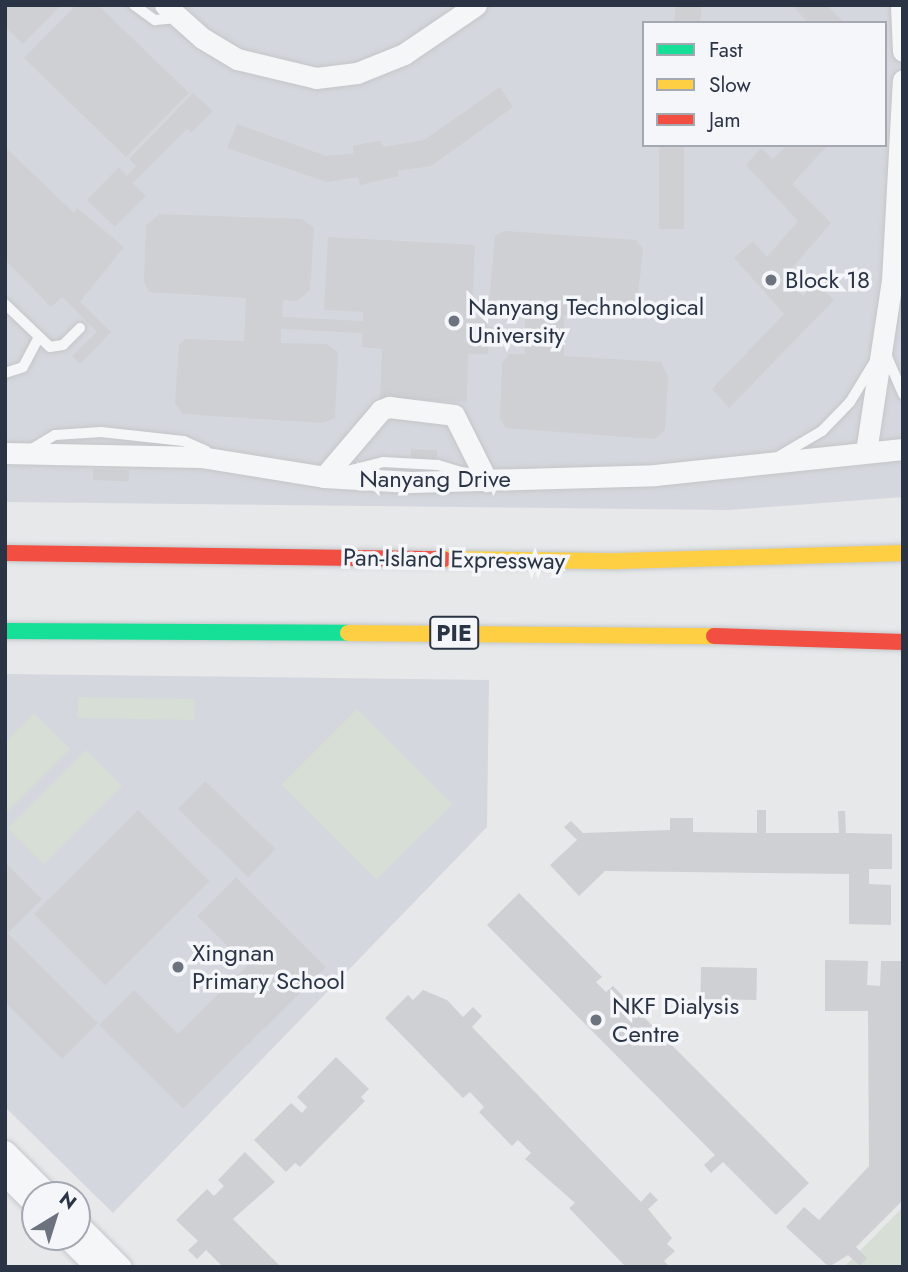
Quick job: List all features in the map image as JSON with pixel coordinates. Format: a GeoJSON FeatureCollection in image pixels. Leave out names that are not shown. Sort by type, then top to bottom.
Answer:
{"type":"FeatureCollection","features":[{"type":"Feature","properties":{"kind":"highway","name":"Pan-Island Expressway"},"geometry":{"type":"LineString","coordinates":[[5,553],[619,561],[903,553]]}},
{"type":"Feature","properties":{"kind":"highway","name":"PIE"},"geometry":{"type":"LineString","coordinates":[[5,629],[861,637],[903,640]]}},
{"type":"Feature","properties":{"kind":"street"},"geometry":{"type":"LineString","coordinates":[[171,11],[237,59],[316,78],[357,73],[404,54],[476,5]]}},
{"type":"Feature","properties":{"kind":"street"},"geometry":{"type":"LineString","coordinates":[[901,5],[903,51]]}},
{"type":"Feature","properties":{"kind":"street"},"geometry":{"type":"LineString","coordinates":[[866,453],[892,281],[903,80]]}},
{"type":"Feature","properties":{"kind":"street"},"geometry":{"type":"LineString","coordinates":[[324,477],[381,410],[389,407],[454,415],[487,481]]}},
{"type":"Feature","properties":{"kind":"street","name":"Nanyang Drive"},"geometry":{"type":"LineString","coordinates":[[5,453],[225,460],[324,477],[487,481],[655,475],[773,459],[903,449]]}},
{"type":"Feature","properties":{"kind":"street"},"geometry":{"type":"LineString","coordinates":[[5,1151],[35,1181]]}},
{"type":"Feature","properties":{"kind":"street"},"geometry":{"type":"LineString","coordinates":[[5,1175],[21,1191]]}},
{"type":"Feature","properties":{"kind":"street"},"geometry":{"type":"LineString","coordinates":[[91,1237],[121,1267]]}},
{"type":"Feature","properties":{"kind":"street"},"geometry":{"type":"LineString","coordinates":[[80,1251],[96,1267]]}},
{"type":"Feature","properties":{"kind":"lane"},"geometry":{"type":"LineString","coordinates":[[134,5],[155,20],[171,11]]}},
{"type":"Feature","properties":{"kind":"lane"},"geometry":{"type":"LineString","coordinates":[[5,304],[38,339],[50,347],[63,345],[80,328]]}},
{"type":"Feature","properties":{"kind":"lane"},"geometry":{"type":"LineString","coordinates":[[5,373],[16,373],[32,358],[38,339]]}},
{"type":"Feature","properties":{"kind":"lane"},"geometry":{"type":"LineString","coordinates":[[883,346],[903,394]]}},
{"type":"Feature","properties":{"kind":"lane"},"geometry":{"type":"LineString","coordinates":[[773,459],[822,431],[850,402],[883,346]]}},
{"type":"Feature","properties":{"kind":"shaded area","name":"Nanyang Technological University"},"geometry":{"type":"Polygon","coordinates":[[[5,5],[903,5],[903,497],[729,510],[5,502],[5,5]]]}},
{"type":"Feature","properties":{"kind":"shaded area","name":"Xingnan Primary School"},"geometry":{"type":"Polygon","coordinates":[[[5,674],[489,680],[487,827],[113,1213],[91,1191],[91,1181],[80,1181],[5,1107],[5,674]]]}},
{"type":"Feature","properties":{"kind":"shaded area"},"geometry":{"type":"Polygon","coordinates":[[[78,697],[195,699],[195,720],[78,718],[78,697]]]}},
{"type":"Feature","properties":{"kind":"shaded area"},"geometry":{"type":"Polygon","coordinates":[[[357,709],[452,804],[377,880],[281,785],[357,709]]]}},
{"type":"Feature","properties":{"kind":"shaded area"},"geometry":{"type":"Polygon","coordinates":[[[34,713],[70,749],[5,814],[5,742],[34,713]]]}},
{"type":"Feature","properties":{"kind":"shaded area"},"geometry":{"type":"Polygon","coordinates":[[[86,750],[122,786],[44,865],[8,828],[86,750]]]}},
{"type":"Feature","properties":{"kind":"shaded area"},"geometry":{"type":"Polygon","coordinates":[[[903,1207],[903,1267],[844,1267],[903,1207]]]}},
{"type":"Feature","properties":{"kind":"building"},"geometry":{"type":"Polygon","coordinates":[[[5,5],[61,5],[23,44],[5,27],[5,5]]]}},
{"type":"Feature","properties":{"kind":"building"},"geometry":{"type":"Polygon","coordinates":[[[76,5],[98,5],[189,93],[126,157],[24,58],[76,5]]]}},
{"type":"Feature","properties":{"kind":"building"},"geometry":{"type":"Polygon","coordinates":[[[676,5],[702,5],[700,21],[674,21],[676,5]]]}},
{"type":"Feature","properties":{"kind":"building"},"geometry":{"type":"Polygon","coordinates":[[[792,5],[827,5],[842,21],[806,21],[792,5]]]}},
{"type":"Feature","properties":{"kind":"building"},"geometry":{"type":"Polygon","coordinates":[[[500,87],[513,107],[431,166],[397,171],[399,176],[360,185],[358,177],[327,182],[227,148],[237,124],[326,156],[353,154],[353,146],[371,142],[381,141],[383,147],[424,140],[500,87]]]}},
{"type":"Feature","properties":{"kind":"building"},"geometry":{"type":"Polygon","coordinates":[[[193,93],[213,111],[191,133],[187,129],[133,183],[146,196],[115,227],[87,200],[119,167],[127,176],[136,166],[129,159],[193,93]]]}},
{"type":"Feature","properties":{"kind":"building"},"geometry":{"type":"Polygon","coordinates":[[[5,147],[74,213],[77,208],[124,247],[80,302],[111,332],[80,364],[72,356],[97,332],[62,297],[51,307],[5,260],[5,147]]]}},
{"type":"Feature","properties":{"kind":"building"},"geometry":{"type":"Polygon","coordinates":[[[659,147],[684,147],[684,229],[659,229],[659,147]]]}},
{"type":"Feature","properties":{"kind":"building","name":"Block 18"},"geometry":{"type":"Polygon","coordinates":[[[785,147],[826,147],[792,184],[831,223],[785,276],[803,296],[815,283],[834,300],[729,408],[712,389],[784,314],[734,258],[753,241],[767,257],[798,221],[746,165],[761,148],[773,159],[785,147]]]}},
{"type":"Feature","properties":{"kind":"building"},"geometry":{"type":"Polygon","coordinates":[[[160,214],[302,219],[314,228],[310,290],[297,301],[283,300],[282,317],[363,321],[363,312],[324,310],[328,237],[475,245],[472,317],[489,319],[489,327],[525,330],[525,313],[499,311],[489,303],[495,236],[505,231],[636,240],[643,249],[636,315],[564,315],[564,356],[661,362],[668,377],[665,430],[655,439],[506,428],[500,419],[502,363],[509,354],[525,354],[524,341],[489,339],[488,354],[468,354],[467,402],[380,398],[382,349],[362,347],[362,333],[281,329],[281,343],[326,344],[338,352],[335,418],[323,423],[183,414],[175,403],[179,345],[185,339],[244,341],[246,298],[149,292],[144,282],[146,225],[160,214]]]}},
{"type":"Feature","properties":{"kind":"building"},"geometry":{"type":"Polygon","coordinates":[[[411,449],[437,450],[437,460],[411,459],[411,449]]]}},
{"type":"Feature","properties":{"kind":"building"},"geometry":{"type":"Polygon","coordinates":[[[93,469],[129,470],[129,481],[93,480],[93,469]]]}},
{"type":"Feature","properties":{"kind":"building"},"geometry":{"type":"Polygon","coordinates":[[[205,781],[275,849],[248,877],[178,809],[205,781]]]}},
{"type":"Feature","properties":{"kind":"building"},"geometry":{"type":"Polygon","coordinates":[[[138,810],[209,881],[105,985],[34,914],[138,810]]]}},
{"type":"Feature","properties":{"kind":"building"},"geometry":{"type":"Polygon","coordinates":[[[757,810],[766,810],[766,833],[839,833],[838,811],[845,811],[846,833],[892,834],[892,869],[869,869],[869,884],[891,885],[891,925],[849,924],[849,874],[605,871],[579,896],[550,865],[577,840],[564,827],[571,821],[583,833],[670,830],[670,818],[693,818],[693,832],[757,833],[757,810]]]}},
{"type":"Feature","properties":{"kind":"building"},"geometry":{"type":"Polygon","coordinates":[[[5,862],[42,899],[8,933],[98,1023],[62,1059],[5,1002],[5,862]]]}},
{"type":"Feature","properties":{"kind":"building"},"geometry":{"type":"Polygon","coordinates":[[[236,877],[326,967],[183,1109],[99,1025],[134,990],[178,1034],[247,966],[197,916],[236,877]]]}},
{"type":"Feature","properties":{"kind":"building"},"geometry":{"type":"Polygon","coordinates":[[[519,893],[602,977],[596,982],[606,992],[613,986],[809,1183],[776,1215],[723,1162],[711,1173],[704,1165],[715,1155],[487,925],[519,893]]]}},
{"type":"Feature","properties":{"kind":"building"},"geometry":{"type":"Polygon","coordinates":[[[825,960],[868,961],[867,985],[880,986],[881,961],[903,961],[903,1200],[856,1247],[867,1258],[860,1266],[848,1255],[829,1267],[786,1227],[804,1207],[819,1220],[869,1166],[868,1011],[825,1011],[825,960]]]}},
{"type":"Feature","properties":{"kind":"building"},"geometry":{"type":"Polygon","coordinates":[[[701,967],[757,968],[756,1000],[700,999],[701,967]]]}},
{"type":"Feature","properties":{"kind":"building"},"geometry":{"type":"Polygon","coordinates":[[[423,990],[447,1000],[463,1017],[473,1007],[482,1016],[472,1027],[641,1202],[650,1192],[658,1200],[648,1209],[672,1238],[667,1244],[675,1251],[664,1261],[670,1267],[626,1267],[569,1208],[575,1203],[525,1159],[531,1153],[518,1140],[512,1146],[479,1112],[484,1107],[470,1092],[463,1098],[385,1018],[408,995],[413,1000],[423,990]]]}},
{"type":"Feature","properties":{"kind":"building"},"geometry":{"type":"Polygon","coordinates":[[[336,1057],[369,1089],[361,1097],[365,1101],[300,1167],[295,1163],[286,1172],[254,1140],[291,1103],[302,1113],[307,1107],[297,1097],[336,1057]]]}},
{"type":"Feature","properties":{"kind":"building"},"geometry":{"type":"Polygon","coordinates":[[[245,1152],[275,1182],[233,1219],[281,1267],[223,1267],[206,1250],[197,1259],[188,1250],[198,1241],[176,1220],[207,1189],[214,1196],[224,1186],[218,1180],[245,1152]]]}},
{"type":"Feature","properties":{"kind":"traffic: fast"},"geometry":{"type":"LineString","coordinates":[[5,631],[348,633]]}},
{"type":"Feature","properties":{"kind":"traffic: slow"},"geometry":{"type":"LineString","coordinates":[[444,559],[619,561],[903,553]]}},
{"type":"Feature","properties":{"kind":"traffic: slow"},"geometry":{"type":"LineString","coordinates":[[348,633],[714,636]]}},
{"type":"Feature","properties":{"kind":"traffic: jam"},"geometry":{"type":"LineString","coordinates":[[5,553],[444,559]]}},
{"type":"Feature","properties":{"kind":"traffic: jam"},"geometry":{"type":"LineString","coordinates":[[714,636],[903,642]]}},
{"type":"Feature","properties":{"kind":"place","name":"Block 18"},"geometry":{"type":"Point","coordinates":[771,280]}},
{"type":"Feature","properties":{"kind":"place","name":"Nanyang Technological University"},"geometry":{"type":"Point","coordinates":[454,321]}},
{"type":"Feature","properties":{"kind":"place","name":"Xingnan Primary School"},"geometry":{"type":"Point","coordinates":[178,967]}},
{"type":"Feature","properties":{"kind":"place","name":"NKF Dialysis Centre"},"geometry":{"type":"Point","coordinates":[596,1020]}}]}
